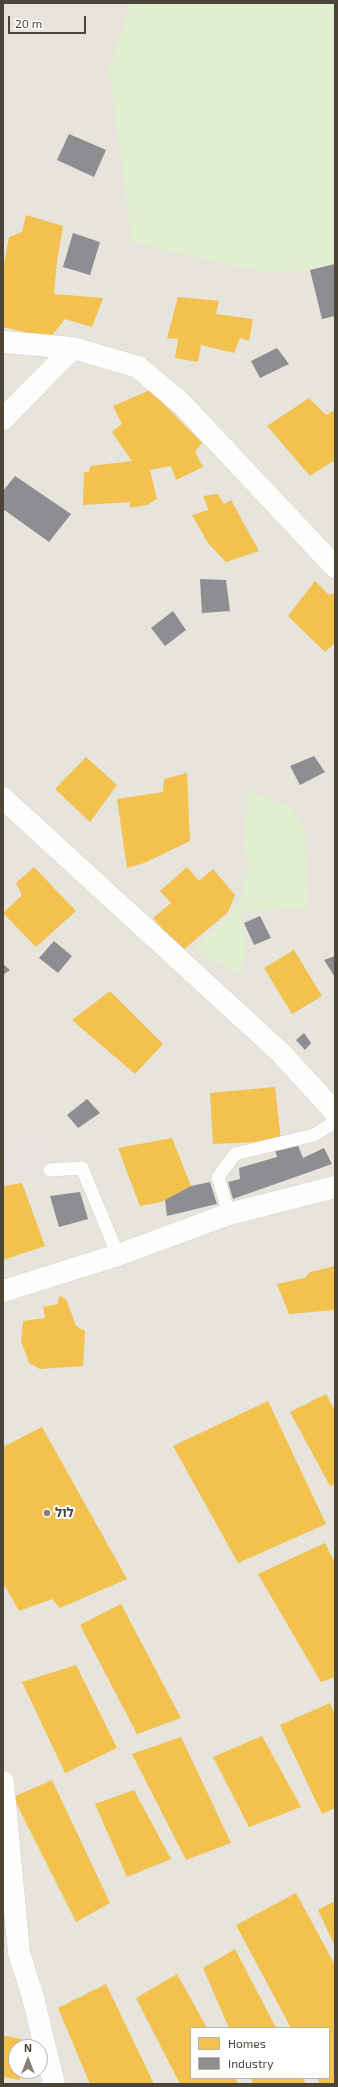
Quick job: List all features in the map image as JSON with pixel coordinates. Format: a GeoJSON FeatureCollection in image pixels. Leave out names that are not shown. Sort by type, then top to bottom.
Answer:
{"type":"FeatureCollection","features":[{"type":"Feature","properties":{"kind":"street"},"geometry":{"type":"LineString","coordinates":[[3,342],[73,348],[138,367],[182,404],[335,567]]}},
{"type":"Feature","properties":{"kind":"street"},"geometry":{"type":"LineString","coordinates":[[3,419],[73,348]]}},
{"type":"Feature","properties":{"kind":"street"},"geometry":{"type":"LineString","coordinates":[[3,798],[282,1053],[335,1112]]}},
{"type":"Feature","properties":{"kind":"street"},"geometry":{"type":"LineString","coordinates":[[3,1291],[118,1255],[229,1214],[335,1186]]}},
{"type":"Feature","properties":{"kind":"street"},"geometry":{"type":"LineString","coordinates":[[3,1782],[19,1953],[33,1997],[54,2084]]}},
{"type":"Feature","properties":{"kind":"lane"},"geometry":{"type":"LineString","coordinates":[[229,1214],[218,1177],[236,1154],[314,1135],[335,1122]]}},
{"type":"Feature","properties":{"kind":"lane"},"geometry":{"type":"LineString","coordinates":[[50,1170],[82,1168],[118,1255]]}},
{"type":"Feature","properties":{"kind":"shaded area"},"geometry":{"type":"Polygon","coordinates":[[[3,3],[335,3],[335,2084],[3,2084],[3,3]]]}},
{"type":"Feature","properties":{"kind":"shaded area"},"geometry":{"type":"Polygon","coordinates":[[[37,1138],[57,1165],[42,1175],[3,1174],[3,1147],[37,1138]]]}},
{"type":"Feature","properties":{"kind":"green space"},"geometry":{"type":"Polygon","coordinates":[[[131,3],[335,3],[335,264],[310,270],[265,273],[132,242],[109,68],[131,3]]]}},
{"type":"Feature","properties":{"kind":"green space"},"geometry":{"type":"Polygon","coordinates":[[[248,789],[292,809],[305,829],[308,909],[257,911],[240,914],[246,946],[241,975],[195,949],[239,903],[250,866],[244,850],[248,789]]]}},
{"type":"Feature","properties":{"kind":"building: Homes"},"geometry":{"type":"Polygon","coordinates":[[[26,215],[63,226],[57,261],[54,294],[103,298],[92,327],[65,319],[50,338],[3,327],[3,269],[9,237],[22,232],[26,215]]]}},
{"type":"Feature","properties":{"kind":"building: Homes"},"geometry":{"type":"Polygon","coordinates":[[[178,297],[219,301],[216,314],[253,319],[249,341],[240,338],[234,353],[201,345],[198,362],[175,358],[178,339],[167,338],[178,297]]]}},
{"type":"Feature","properties":{"kind":"building: Homes"},"geometry":{"type":"Polygon","coordinates":[[[150,390],[202,443],[195,452],[203,467],[176,480],[171,466],[150,470],[157,499],[147,505],[130,508],[130,502],[83,505],[84,472],[89,472],[90,466],[132,461],[112,432],[122,424],[113,406],[150,390]]]}},
{"type":"Feature","properties":{"kind":"building: Homes"},"geometry":{"type":"Polygon","coordinates":[[[309,398],[326,415],[335,410],[335,460],[310,476],[267,426],[309,398]]]}},
{"type":"Feature","properties":{"kind":"building: Homes"},"geometry":{"type":"Polygon","coordinates":[[[218,494],[224,504],[231,500],[259,551],[226,562],[208,543],[192,515],[209,510],[203,496],[218,494]]]}},
{"type":"Feature","properties":{"kind":"building: Homes"},"geometry":{"type":"Polygon","coordinates":[[[315,581],[329,595],[335,593],[335,643],[325,652],[288,616],[315,581]]]}},
{"type":"Feature","properties":{"kind":"building: Homes"},"geometry":{"type":"Polygon","coordinates":[[[86,757],[117,785],[90,822],[55,789],[86,757]]]}},
{"type":"Feature","properties":{"kind":"building: Homes"},"geometry":{"type":"Polygon","coordinates":[[[187,773],[190,841],[144,863],[127,868],[117,799],[163,792],[164,779],[187,773]]]}},
{"type":"Feature","properties":{"kind":"building: Homes"},"geometry":{"type":"Polygon","coordinates":[[[34,867],[76,911],[36,947],[3,913],[22,895],[16,883],[34,867]]]}},
{"type":"Feature","properties":{"kind":"building: Homes"},"geometry":{"type":"Polygon","coordinates":[[[187,867],[199,881],[213,869],[235,895],[228,912],[182,951],[153,918],[171,903],[160,891],[187,867]]]}},
{"type":"Feature","properties":{"kind":"building: Homes"},"geometry":{"type":"Polygon","coordinates":[[[294,950],[322,996],[292,1014],[264,968],[294,950]]]}},
{"type":"Feature","properties":{"kind":"building: Homes"},"geometry":{"type":"Polygon","coordinates":[[[110,991],[163,1044],[135,1074],[72,1020],[110,991]]]}},
{"type":"Feature","properties":{"kind":"building: Homes"},"geometry":{"type":"Polygon","coordinates":[[[275,1087],[281,1141],[213,1144],[210,1093],[275,1087]]]}},
{"type":"Feature","properties":{"kind":"building: Homes"},"geometry":{"type":"Polygon","coordinates":[[[172,1138],[191,1186],[161,1202],[140,1206],[118,1148],[172,1138]]]}},
{"type":"Feature","properties":{"kind":"building: Homes"},"geometry":{"type":"Polygon","coordinates":[[[22,1183],[45,1246],[3,1260],[3,1186],[22,1183]]]}},
{"type":"Feature","properties":{"kind":"building: Homes"},"geometry":{"type":"Polygon","coordinates":[[[335,1266],[335,1310],[289,1314],[277,1284],[305,1278],[310,1272],[335,1266]]]}},
{"type":"Feature","properties":{"kind":"building: Homes"},"geometry":{"type":"Polygon","coordinates":[[[59,1296],[66,1299],[76,1326],[85,1331],[83,1366],[40,1369],[29,1363],[21,1341],[23,1321],[45,1318],[43,1307],[58,1304],[59,1296]]]}},
{"type":"Feature","properties":{"kind":"building: Homes"},"geometry":{"type":"Polygon","coordinates":[[[326,1394],[335,1411],[335,1484],[330,1486],[290,1412],[326,1394]]]}},
{"type":"Feature","properties":{"kind":"building: Homes"},"geometry":{"type":"Polygon","coordinates":[[[268,1401],[326,1524],[238,1563],[173,1446],[268,1401]]]}},
{"type":"Feature","properties":{"kind":"building: Homes","name":"לול"},"geometry":{"type":"Polygon","coordinates":[[[42,1427],[127,1579],[60,1608],[52,1599],[19,1611],[3,1583],[3,1447],[42,1427]]]}},
{"type":"Feature","properties":{"kind":"building: Homes"},"geometry":{"type":"Polygon","coordinates":[[[325,1543],[335,1563],[335,1677],[321,1682],[258,1574],[325,1543]]]}},
{"type":"Feature","properties":{"kind":"building: Homes"},"geometry":{"type":"Polygon","coordinates":[[[121,1604],[181,1718],[137,1734],[80,1625],[121,1604]]]}},
{"type":"Feature","properties":{"kind":"building: Homes"},"geometry":{"type":"Polygon","coordinates":[[[76,1665],[117,1748],[65,1773],[22,1682],[76,1665]]]}},
{"type":"Feature","properties":{"kind":"building: Homes"},"geometry":{"type":"Polygon","coordinates":[[[330,1703],[335,1714],[335,1808],[322,1814],[280,1725],[330,1703]]]}},
{"type":"Feature","properties":{"kind":"building: Homes"},"geometry":{"type":"Polygon","coordinates":[[[262,1736],[301,1807],[249,1827],[213,1757],[262,1736]]]}},
{"type":"Feature","properties":{"kind":"building: Homes"},"geometry":{"type":"Polygon","coordinates":[[[181,1737],[231,1843],[186,1860],[132,1754],[181,1737]]]}},
{"type":"Feature","properties":{"kind":"building: Homes"},"geometry":{"type":"Polygon","coordinates":[[[52,1780],[110,1903],[76,1922],[13,1797],[52,1780]]]}},
{"type":"Feature","properties":{"kind":"building: Homes"},"geometry":{"type":"Polygon","coordinates":[[[134,1790],[171,1859],[127,1877],[95,1804],[134,1790]]]}},
{"type":"Feature","properties":{"kind":"building: Homes"},"geometry":{"type":"Polygon","coordinates":[[[296,1893],[335,1965],[335,2084],[320,2084],[318,2079],[330,2079],[330,2027],[290,2027],[236,1925],[296,1893]]]}},
{"type":"Feature","properties":{"kind":"building: Homes"},"geometry":{"type":"Polygon","coordinates":[[[335,1901],[335,1946],[318,1910],[335,1901]]]}},
{"type":"Feature","properties":{"kind":"building: Homes"},"geometry":{"type":"Polygon","coordinates":[[[235,1949],[275,2027],[229,2027],[203,1968],[235,1949]]]}},
{"type":"Feature","properties":{"kind":"building: Homes"},"geometry":{"type":"Polygon","coordinates":[[[177,1974],[206,2027],[190,2027],[190,2079],[236,2079],[238,2084],[180,2084],[136,1998],[177,1974]]]}},
{"type":"Feature","properties":{"kind":"building: Homes"},"geometry":{"type":"Polygon","coordinates":[[[106,1984],[154,2084],[90,2084],[58,2008],[106,1984]]]}},
{"type":"Feature","properties":{"kind":"building: Homes"},"geometry":{"type":"Polygon","coordinates":[[[3,2035],[20,2039],[8,2039],[8,2078],[3,2077],[3,2035]]]}},
{"type":"Feature","properties":{"kind":"building: Homes"},"geometry":{"type":"Polygon","coordinates":[[[251,2079],[304,2079],[306,2084],[253,2084],[251,2079]]]}},
{"type":"Feature","properties":{"kind":"building: Industry"},"geometry":{"type":"Polygon","coordinates":[[[69,134],[106,150],[94,177],[57,160],[69,134]]]}},
{"type":"Feature","properties":{"kind":"building: Industry"},"geometry":{"type":"Polygon","coordinates":[[[73,233],[100,242],[90,275],[63,267],[73,233]]]}},
{"type":"Feature","properties":{"kind":"building: Industry"},"geometry":{"type":"Polygon","coordinates":[[[335,264],[335,316],[322,319],[310,270],[335,264]]]}},
{"type":"Feature","properties":{"kind":"building: Industry"},"geometry":{"type":"Polygon","coordinates":[[[277,348],[289,364],[260,378],[251,361],[277,348]]]}},
{"type":"Feature","properties":{"kind":"building: Industry"},"geometry":{"type":"Polygon","coordinates":[[[15,476],[71,514],[49,542],[3,509],[3,491],[15,476]]]}},
{"type":"Feature","properties":{"kind":"building: Industry"},"geometry":{"type":"Polygon","coordinates":[[[200,579],[226,580],[230,611],[202,613],[200,579]]]}},
{"type":"Feature","properties":{"kind":"building: Industry"},"geometry":{"type":"Polygon","coordinates":[[[173,611],[186,630],[165,646],[151,628],[173,611]]]}},
{"type":"Feature","properties":{"kind":"building: Industry"},"geometry":{"type":"Polygon","coordinates":[[[314,756],[325,772],[300,785],[290,766],[314,756]]]}},
{"type":"Feature","properties":{"kind":"building: Industry"},"geometry":{"type":"Polygon","coordinates":[[[260,916],[271,938],[254,945],[244,923],[260,916]]]}},
{"type":"Feature","properties":{"kind":"building: Industry"},"geometry":{"type":"Polygon","coordinates":[[[54,941],[72,956],[58,973],[39,958],[54,941]]]}},
{"type":"Feature","properties":{"kind":"building: Industry"},"geometry":{"type":"Polygon","coordinates":[[[335,956],[335,977],[324,960],[335,956]]]}},
{"type":"Feature","properties":{"kind":"building: Industry"},"geometry":{"type":"Polygon","coordinates":[[[3,964],[10,970],[3,975],[3,964]]]}},
{"type":"Feature","properties":{"kind":"building: Industry"},"geometry":{"type":"Polygon","coordinates":[[[304,1033],[311,1043],[305,1050],[296,1040],[304,1033]]]}},
{"type":"Feature","properties":{"kind":"building: Industry"},"geometry":{"type":"Polygon","coordinates":[[[87,1099],[100,1113],[78,1128],[67,1115],[87,1099]]]}},
{"type":"Feature","properties":{"kind":"building: Industry"},"geometry":{"type":"Polygon","coordinates":[[[297,1143],[303,1158],[324,1148],[332,1164],[233,1199],[228,1182],[240,1179],[239,1168],[277,1157],[275,1150],[297,1143]]]}},
{"type":"Feature","properties":{"kind":"building: Industry"},"geometry":{"type":"Polygon","coordinates":[[[210,1182],[217,1204],[167,1216],[165,1200],[191,1186],[210,1182]]]}},
{"type":"Feature","properties":{"kind":"building: Industry"},"geometry":{"type":"Polygon","coordinates":[[[80,1192],[88,1219],[59,1227],[50,1196],[80,1192]]]}},
{"type":"Feature","properties":{"kind":"place","name":"לול"},"geometry":{"type":"Point","coordinates":[47,1513]}}]}
